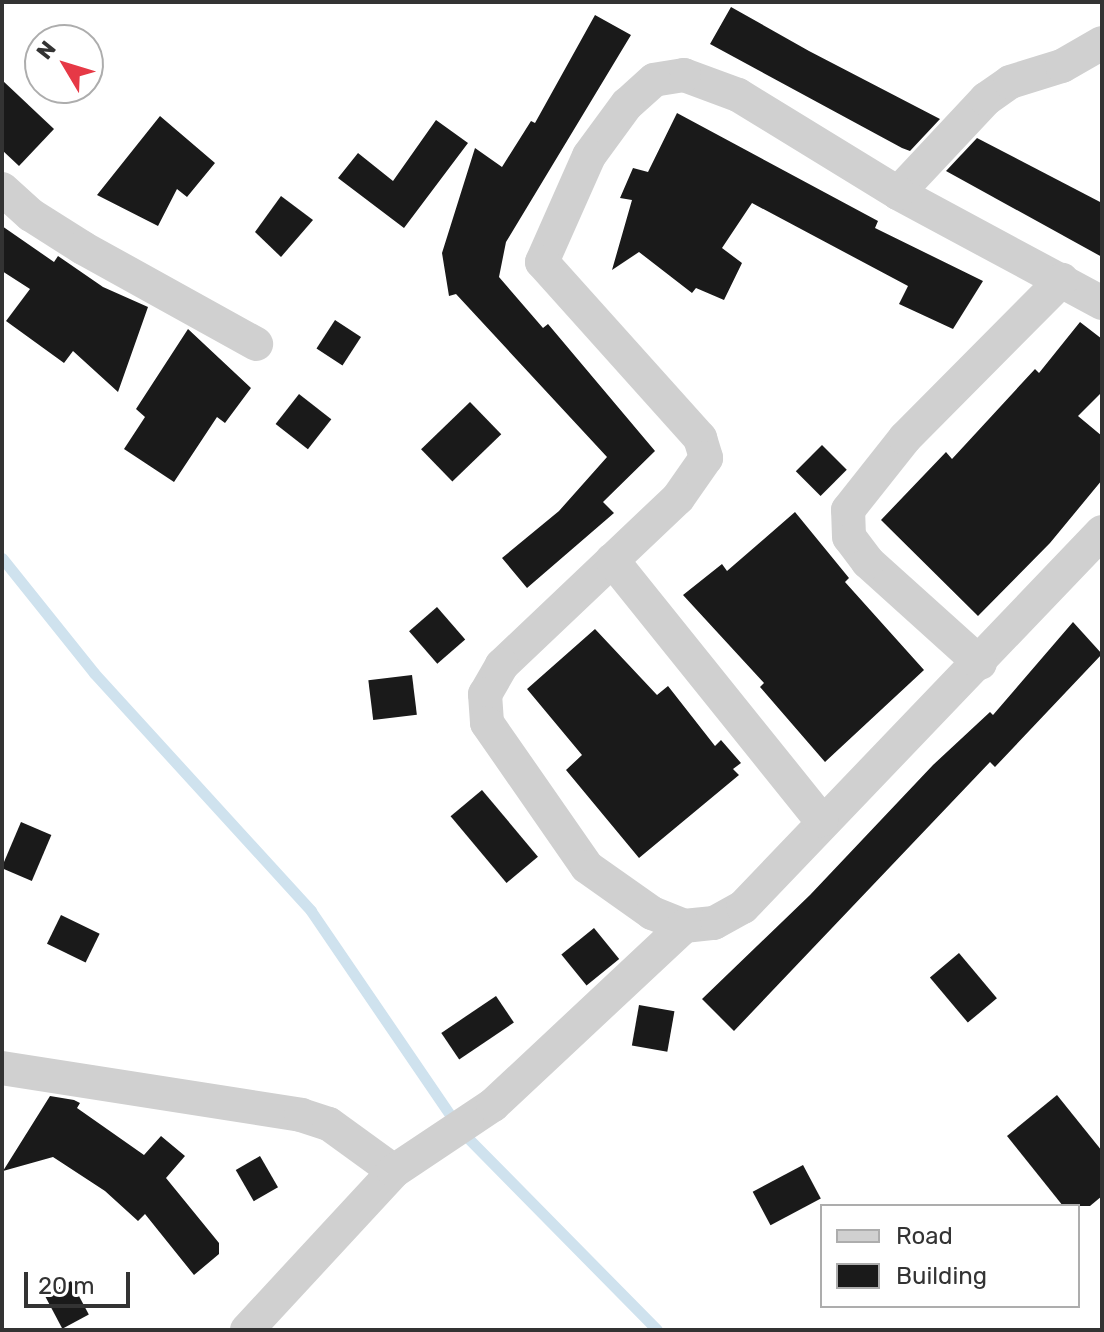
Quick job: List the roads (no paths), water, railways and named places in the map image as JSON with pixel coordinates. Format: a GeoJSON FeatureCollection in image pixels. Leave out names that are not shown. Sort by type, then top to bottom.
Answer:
{"type":"FeatureCollection","features":[{"type":"Feature","properties":{"kind":"street"},"geometry":{"type":"LineString","coordinates":[[898,193],[986,99],[1010,82],[1062,66],[1102,43]]}},
{"type":"Feature","properties":{"kind":"street"},"geometry":{"type":"LineString","coordinates":[[1102,303],[898,193],[738,95],[684,75],[654,80],[627,104],[589,156],[542,262],[700,438],[706,458],[678,498],[502,665],[485,694],[487,723],[587,867],[619,894],[684,926],[714,923],[743,907],[821,820],[980,663],[1102,532]]}},
{"type":"Feature","properties":{"kind":"street"},"geometry":{"type":"LineString","coordinates":[[2,189],[31,215],[70,240],[256,344]]}},
{"type":"Feature","properties":{"kind":"street"},"geometry":{"type":"LineString","coordinates":[[980,663],[868,562],[849,537],[848,510],[905,438],[1062,280]]}},
{"type":"Feature","properties":{"kind":"street"},"geometry":{"type":"LineString","coordinates":[[612,560],[821,820]]}},
{"type":"Feature","properties":{"kind":"street"},"geometry":{"type":"LineString","coordinates":[[247,1330],[394,1171],[493,1105],[684,926]]}},
{"type":"Feature","properties":{"kind":"street"},"geometry":{"type":"LineString","coordinates":[[2,1068],[301,1115],[329,1124],[394,1171]]}},
{"type":"Feature","properties":{"kind":"waterway"},"geometry":{"type":"LineString","coordinates":[[2,558],[94,673],[311,911],[461,1131],[657,1330]]}}]}
